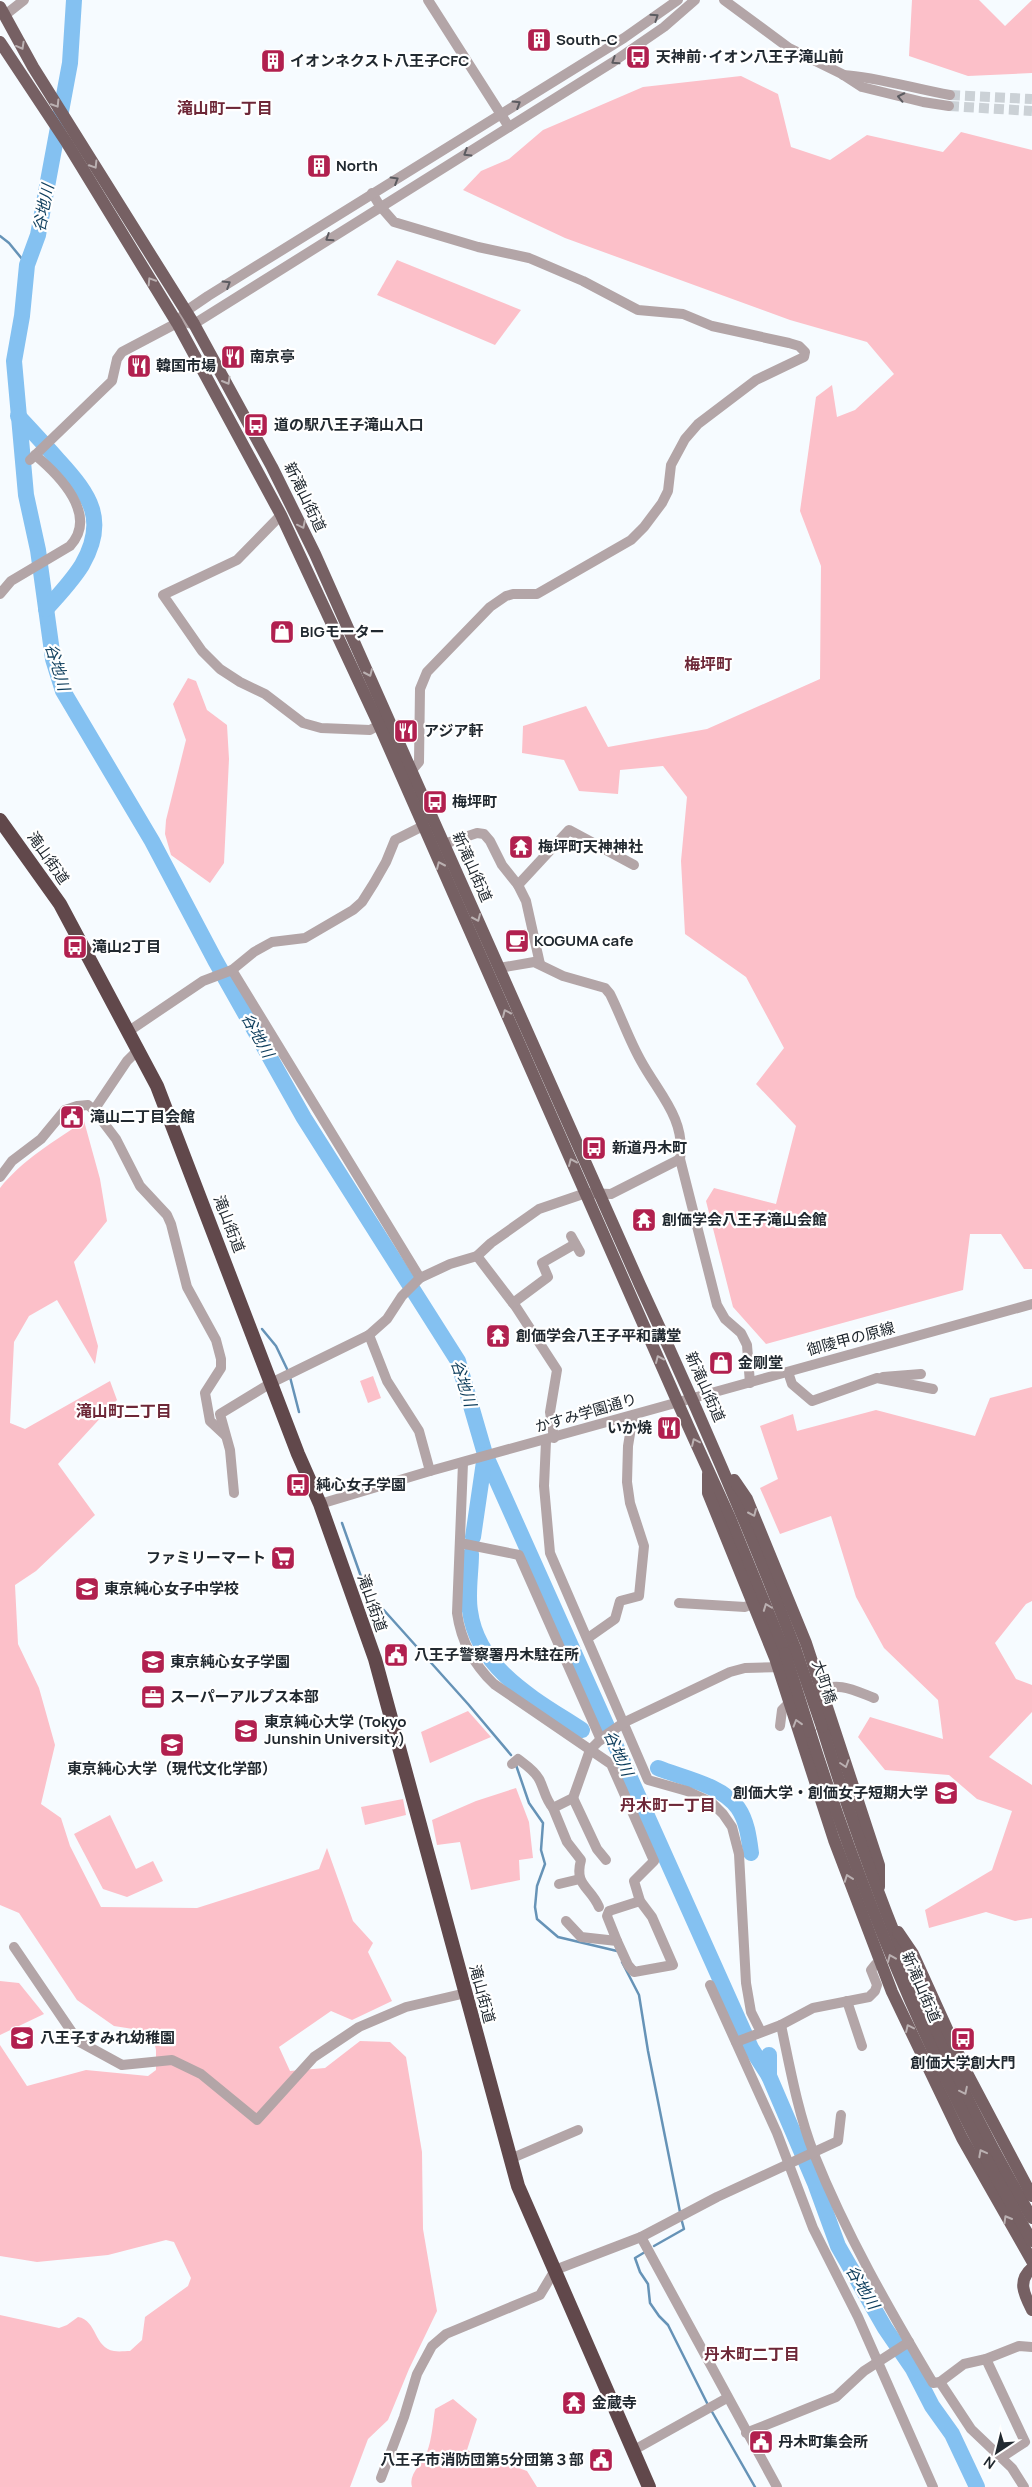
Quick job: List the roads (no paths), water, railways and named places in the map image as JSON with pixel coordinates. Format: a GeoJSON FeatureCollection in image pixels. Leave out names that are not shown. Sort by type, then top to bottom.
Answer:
{"type":"FeatureCollection","features":[{"type":"Feature","properties":{"kind":"highway","name":"滝山街道"},"geometry":{"type":"LineString","coordinates":[[0,820],[60,904],[139,1049],[170,1114],[271,1383],[320,1504],[375,1659],[518,2186],[650,2487]]}},
{"type":"Feature","properties":{"kind":"main road","name":"新滝山街道"},"geometry":{"type":"LineString","coordinates":[[2,11],[68,124],[194,324],[293,508],[412,770],[444,844],[460,896],[592,1192],[693,1399],[718,1457],[790,1650]]}},
{"type":"Feature","properties":{"kind":"main road","name":"新滝山街道"},"geometry":{"type":"LineString","coordinates":[[0,42],[67,143],[177,323],[281,515],[379,725],[423,826],[499,968],[679,1403],[790,1650]]}},
{"type":"Feature","properties":{"kind":"main road"},"geometry":{"type":"LineString","coordinates":[[718,1457],[747,1499],[810,1656],[879,1865],[879,1895]]}},
{"type":"Feature","properties":{"kind":"main road"},"geometry":{"type":"LineString","coordinates":[[708,1470],[708,1493],[754,1602],[779,1669],[834,1840],[896,2000],[958,2130],[1032,2261]]}},
{"type":"Feature","properties":{"kind":"main road","name":"大町橋"},"geometry":{"type":"LineString","coordinates":[[790,1650],[816,1729]]}},
{"type":"Feature","properties":{"kind":"main road","name":"新滝山街道"},"geometry":{"type":"LineString","coordinates":[[816,1729],[846,1802],[888,1918],[939,2039],[982,2127],[1032,2218]]}},
{"type":"Feature","properties":{"kind":"main road","name":"新滝山街道"},"geometry":{"type":"LineString","coordinates":[[816,1729],[836,1811],[890,1957],[928,2045],[974,2138],[1032,2241]]}},
{"type":"Feature","properties":{"kind":"main road"},"geometry":{"type":"LineString","coordinates":[[888,1918],[913,1954],[972,2082],[1032,2196]]}},
{"type":"Feature","properties":{"kind":"main road"},"geometry":{"type":"LineString","coordinates":[[1032,2268],[1024,2276],[1023,2282],[1025,2296],[1032,2310]]}},
{"type":"Feature","properties":{"kind":"street"},"geometry":{"type":"LineString","coordinates":[[2,11],[24,0]]}},
{"type":"Feature","properties":{"kind":"street"},"geometry":{"type":"LineString","coordinates":[[428,0],[509,127]]}},
{"type":"Feature","properties":{"kind":"street"},"geometry":{"type":"LineString","coordinates":[[0,594],[11,581],[45,559],[70,546],[77,538],[81,526],[80,512],[50,467],[35,454],[112,382],[118,355],[177,323],[186,311],[372,193],[624,38],[678,0]]}},
{"type":"Feature","properties":{"kind":"street"},"geometry":{"type":"LineString","coordinates":[[177,323],[194,324],[630,50],[681,14],[696,0]]}},
{"type":"Feature","properties":{"kind":"street"},"geometry":{"type":"LineString","coordinates":[[724,0],[789,48],[842,74],[862,87],[948,106]]}},
{"type":"Feature","properties":{"kind":"street"},"geometry":{"type":"LineString","coordinates":[[842,74],[862,76],[950,95]]}},
{"type":"Feature","properties":{"kind":"street"},"geometry":{"type":"LineString","coordinates":[[372,193],[394,222],[478,247],[529,258],[583,281],[638,310],[683,314],[712,326],[789,342],[799,346],[805,352],[804,357],[756,380],[698,424],[685,438],[671,465],[668,491],[662,503],[644,527],[631,540],[537,594],[506,596],[490,607],[427,672],[420,689],[420,762],[412,770]]}},
{"type":"Feature","properties":{"kind":"street"},"geometry":{"type":"LineString","coordinates":[[281,515],[237,560],[163,595],[202,651],[220,669],[240,682],[265,694],[303,723],[321,728],[370,730],[379,725]]}},
{"type":"Feature","properties":{"kind":"street"},"geometry":{"type":"LineString","coordinates":[[129,1031],[206,979],[230,970],[254,952],[272,942],[305,938],[352,910],[362,902],[374,883],[386,862],[395,840],[423,826]]}},
{"type":"Feature","properties":{"kind":"street"},"geometry":{"type":"LineString","coordinates":[[518,885],[569,830],[634,865]]}},
{"type":"Feature","properties":{"kind":"street"},"geometry":{"type":"LineString","coordinates":[[444,844],[477,833],[484,834],[490,840],[502,865],[518,885],[526,901],[540,964]]}},
{"type":"Feature","properties":{"kind":"street"},"geometry":{"type":"LineString","coordinates":[[499,968],[534,962],[563,976],[605,988],[610,994],[640,1059],[676,1119],[682,1146],[680,1160],[718,1305],[725,1319],[740,1333],[748,1344],[750,1383]]}},
{"type":"Feature","properties":{"kind":"street"},"geometry":{"type":"LineString","coordinates":[[230,970],[419,1279]]}},
{"type":"Feature","properties":{"kind":"street"},"geometry":{"type":"LineString","coordinates":[[94,1110],[126,1061],[139,1049]]}},
{"type":"Feature","properties":{"kind":"street"},"geometry":{"type":"LineString","coordinates":[[0,1177],[12,1161],[41,1139],[65,1110],[88,1105],[94,1110],[116,1139],[140,1186],[167,1215],[171,1224],[187,1287],[216,1340],[222,1359],[221,1368],[205,1393],[210,1421],[226,1437]]}},
{"type":"Feature","properties":{"kind":"street"},"geometry":{"type":"LineString","coordinates":[[234,1493],[226,1437],[220,1414],[271,1383],[369,1335],[387,1319],[402,1296],[419,1279],[450,1264],[477,1256],[491,1243],[539,1209],[592,1192],[611,1194],[680,1160]]}},
{"type":"Feature","properties":{"kind":"street"},"geometry":{"type":"LineString","coordinates":[[513,1303],[548,1277],[542,1263],[575,1244]]}},
{"type":"Feature","properties":{"kind":"street"},"geometry":{"type":"LineString","coordinates":[[477,1256],[513,1303],[557,1370],[550,1412],[550,1439],[544,1486],[550,1553],[588,1638],[622,1724],[648,1780],[687,1792],[711,1802],[732,1827],[739,1854],[746,1983],[751,2012],[759,2033]]}},
{"type":"Feature","properties":{"kind":"street","name":"御陵甲の原線"},"geometry":{"type":"LineString","coordinates":[[679,1403],[1032,1304]]}},
{"type":"Feature","properties":{"kind":"street"},"geometry":{"type":"LineString","coordinates":[[369,1335],[387,1381],[420,1431],[430,1471]]}},
{"type":"Feature","properties":{"kind":"street"},"geometry":{"type":"LineString","coordinates":[[788,1372],[792,1384],[812,1401],[877,1378],[921,1374]]}},
{"type":"Feature","properties":{"kind":"street"},"geometry":{"type":"LineString","coordinates":[[877,1378],[933,1389]]}},
{"type":"Feature","properties":{"kind":"street","name":"かすみ学園通り"},"geometry":{"type":"LineString","coordinates":[[465,1462],[679,1403]]}},
{"type":"Feature","properties":{"kind":"street"},"geometry":{"type":"LineString","coordinates":[[588,1638],[615,1619],[620,1601],[639,1596],[644,1546],[630,1503],[626,1482],[628,1446],[633,1416]]}},
{"type":"Feature","properties":{"kind":"street"},"geometry":{"type":"LineString","coordinates":[[320,1504],[465,1462],[457,1613],[459,1630],[469,1653],[480,1671],[516,1701],[611,1764],[656,1865],[634,1881],[640,1901],[652,1917],[673,1965],[634,1972],[617,1941],[607,1916],[610,1911],[640,1901]]}},
{"type":"Feature","properties":{"kind":"street"},"geometry":{"type":"LineString","coordinates":[[460,1543],[519,1555],[602,1739]]}},
{"type":"Feature","properties":{"kind":"street"},"geometry":{"type":"LineString","coordinates":[[679,1603],[711,1610],[745,1607],[754,1602]]}},
{"type":"Feature","properties":{"kind":"street"},"geometry":{"type":"LineString","coordinates":[[553,1808],[573,1798],[590,1750],[622,1724],[730,1672],[745,1668],[779,1669],[810,1656]]}},
{"type":"Feature","properties":{"kind":"street"},"geometry":{"type":"LineString","coordinates":[[780,1726],[782,1710],[790,1700],[821,1689],[841,1686],[874,1698]]}},
{"type":"Feature","properties":{"kind":"street"},"geometry":{"type":"LineString","coordinates":[[512,1764],[518,1759],[531,1768],[539,1779],[567,1842],[581,1860],[578,1873],[580,1879],[586,1890],[593,1895],[599,1907]]}},
{"type":"Feature","properties":{"kind":"street"},"geometry":{"type":"LineString","coordinates":[[573,1798],[597,1849],[606,1860]]}},
{"type":"Feature","properties":{"kind":"street"},"geometry":{"type":"LineString","coordinates":[[559,1884],[580,1879]]}},
{"type":"Feature","properties":{"kind":"street"},"geometry":{"type":"LineString","coordinates":[[566,1921],[581,1937],[617,1941]]}},
{"type":"Feature","properties":{"kind":"street"},"geometry":{"type":"LineString","coordinates":[[14,1947],[78,2041],[122,2065],[172,2060],[201,2074],[257,2120],[314,2057],[359,2027],[406,2008],[466,1993]]}},
{"type":"Feature","properties":{"kind":"street"},"geometry":{"type":"LineString","coordinates":[[737,2042],[781,2025],[813,2008],[869,1996],[875,1991],[877,1985],[871,1970],[875,1965],[882,1964]]}},
{"type":"Feature","properties":{"kind":"street"},"geometry":{"type":"LineString","coordinates":[[710,1984],[792,2162],[813,2228],[882,2358],[933,2487]]}},
{"type":"Feature","properties":{"kind":"street"},"geometry":{"type":"LineString","coordinates":[[847,2001],[862,2046]]}},
{"type":"Feature","properties":{"kind":"street"},"geometry":{"type":"LineString","coordinates":[[781,2025],[812,2153],[872,2279],[906,2344],[933,2383],[940,2382],[964,2364],[986,2359],[1019,2346],[1032,2347]]}},
{"type":"Feature","properties":{"kind":"street"},"geometry":{"type":"LineString","coordinates":[[381,2478],[404,2417],[417,2374],[432,2346],[446,2334],[540,2295],[555,2270],[641,2237],[717,2197],[838,2141],[841,2115]]}},
{"type":"Feature","properties":{"kind":"street"},"geometry":{"type":"LineString","coordinates":[[510,2159],[578,2130]]}},
{"type":"Feature","properties":{"kind":"street"},"geometry":{"type":"LineString","coordinates":[[641,2237],[777,2487]]}},
{"type":"Feature","properties":{"kind":"street"},"geometry":{"type":"LineString","coordinates":[[746,2433],[836,2397],[864,2371],[906,2344]]}},
{"type":"Feature","properties":{"kind":"street"},"geometry":{"type":"LineString","coordinates":[[986,2359],[1025,2442],[1002,2457]]}},
{"type":"Feature","properties":{"kind":"street"},"geometry":{"type":"LineString","coordinates":[[940,2382],[970,2428],[1002,2457],[1024,2487]]}},
{"type":"Feature","properties":{"kind":"street"},"geometry":{"type":"LineString","coordinates":[[634,2450],[727,2398]]}},
{"type":"Feature","properties":{"kind":"waterway","name":"谷地川"},"geometry":{"type":"LineString","coordinates":[[74,0],[70,63],[38,235],[27,265],[22,316],[14,361],[26,495],[38,550],[53,659],[63,691],[152,841],[215,960],[304,1118],[458,1361],[485,1454],[751,2048],[769,2076]]}},
{"type":"Feature","properties":{"kind":"waterway"},"geometry":{"type":"LineString","coordinates":[[0,236],[9,243],[27,265]]}},
{"type":"Feature","properties":{"kind":"waterway","name":"谷地川"},"geometry":{"type":"LineString","coordinates":[[18,416],[79,485],[87,497],[94,521],[94,535],[82,565],[46,609]]}},
{"type":"Feature","properties":{"kind":"waterway"},"geometry":{"type":"LineString","coordinates":[[262,1329],[276,1346],[288,1371]]}},
{"type":"Feature","properties":{"kind":"waterway"},"geometry":{"type":"LineString","coordinates":[[290,1377],[299,1412]]}},
{"type":"Feature","properties":{"kind":"waterway","name":"谷地川"},"geometry":{"type":"LineString","coordinates":[[473,1537],[485,1455]]}},
{"type":"Feature","properties":{"kind":"waterway"},"geometry":{"type":"LineString","coordinates":[[342,1523],[364,1585],[373,1598],[511,1755]]}},
{"type":"Feature","properties":{"kind":"waterway","name":"谷地川"},"geometry":{"type":"LineString","coordinates":[[471,1554],[470,1611],[475,1632],[485,1651],[512,1682],[547,1708],[582,1730]]}},
{"type":"Feature","properties":{"kind":"waterway"},"geometry":{"type":"LineString","coordinates":[[516,1765],[529,1803],[543,1823],[541,1850],[545,1864],[537,1886],[535,1907],[537,1919],[558,1937],[617,1951]]}},
{"type":"Feature","properties":{"kind":"waterway","name":"谷地川"},"geometry":{"type":"LineString","coordinates":[[658,1768],[712,1788],[731,1800],[744,1818],[751,1853]]}},
{"type":"Feature","properties":{"kind":"waterway"},"geometry":{"type":"LineString","coordinates":[[622,1962],[639,1995],[648,2051],[680,2212]]}},
{"type":"Feature","properties":{"kind":"waterway","name":"谷地川"},"geometry":{"type":"LineString","coordinates":[[769,2055],[769,2076],[815,2183],[838,2246],[885,2328],[913,2369],[932,2406],[952,2434],[977,2487]]}},
{"type":"Feature","properties":{"kind":"waterway"},"geometry":{"type":"LineString","coordinates":[[654,2246],[684,2229],[681,2218]]}},
{"type":"Feature","properties":{"kind":"waterway"},"geometry":{"type":"LineString","coordinates":[[645,2252],[635,2258],[640,2272],[648,2284],[650,2303],[668,2325],[707,2403]]}},
{"type":"Feature","properties":{"kind":"waterway"},"geometry":{"type":"LineString","coordinates":[[711,2410],[755,2487]]}},
{"type":"Feature","properties":{"kind":"tunnel"},"geometry":{"type":"LineString","coordinates":[[950,95],[1032,99]]}},
{"type":"Feature","properties":{"kind":"tunnel"},"geometry":{"type":"LineString","coordinates":[[949,106],[1032,111]]}},
{"type":"Feature","properties":{"kind":"place","name":"South-C"},"geometry":{"type":"Point","coordinates":[539,40]}},
{"type":"Feature","properties":{"kind":"place","name":"天神前･イオン八王子滝山前"},"geometry":{"type":"Point","coordinates":[638,57]}},
{"type":"Feature","properties":{"kind":"place","name":"イオンネクスト八王子CFC"},"geometry":{"type":"Point","coordinates":[273,61]}},
{"type":"Feature","properties":{"kind":"place","name":"North"},"geometry":{"type":"Point","coordinates":[319,166]}},
{"type":"Feature","properties":{"kind":"place","name":"南京亭"},"geometry":{"type":"Point","coordinates":[233,357]}},
{"type":"Feature","properties":{"kind":"place","name":"韓国市場"},"geometry":{"type":"Point","coordinates":[139,366]}},
{"type":"Feature","properties":{"kind":"place","name":"道の駅八王子滝山入口"},"geometry":{"type":"Point","coordinates":[256,425]}},
{"type":"Feature","properties":{"kind":"place","name":"BIGモーター"},"geometry":{"type":"Point","coordinates":[282,632]}},
{"type":"Feature","properties":{"kind":"place","name":"アジア軒"},"geometry":{"type":"Point","coordinates":[406,731]}},
{"type":"Feature","properties":{"kind":"place","name":"梅坪町"},"geometry":{"type":"Point","coordinates":[435,802]}},
{"type":"Feature","properties":{"kind":"place","name":"梅坪町天神神社"},"geometry":{"type":"Point","coordinates":[521,847]}},
{"type":"Feature","properties":{"kind":"place","name":"KOGUMA cafe"},"geometry":{"type":"Point","coordinates":[517,941]}},
{"type":"Feature","properties":{"kind":"place","name":"滝山2丁目"},"geometry":{"type":"Point","coordinates":[75,947]}},
{"type":"Feature","properties":{"kind":"place","name":"滝山二丁目会館"},"geometry":{"type":"Point","coordinates":[72,1117]}},
{"type":"Feature","properties":{"kind":"place","name":"新道丹木町"},"geometry":{"type":"Point","coordinates":[594,1148]}},
{"type":"Feature","properties":{"kind":"place","name":"創価学会八王子滝山会館"},"geometry":{"type":"Point","coordinates":[644,1220]}},
{"type":"Feature","properties":{"kind":"place","name":"創価学会八王子平和講堂"},"geometry":{"type":"Point","coordinates":[498,1336]}},
{"type":"Feature","properties":{"kind":"place","name":"金剛堂"},"geometry":{"type":"Point","coordinates":[721,1363]}},
{"type":"Feature","properties":{"kind":"place","name":"いか焼"},"geometry":{"type":"Point","coordinates":[669,1428]}},
{"type":"Feature","properties":{"kind":"place","name":"純心女子学園"},"geometry":{"type":"Point","coordinates":[298,1485]}},
{"type":"Feature","properties":{"kind":"place","name":"ファミリーマート"},"geometry":{"type":"Point","coordinates":[283,1558]}},
{"type":"Feature","properties":{"kind":"place","name":"東京純心女子中学校"},"geometry":{"type":"Point","coordinates":[87,1589]}},
{"type":"Feature","properties":{"kind":"place","name":"八王子警察署丹木駐在所"},"geometry":{"type":"Point","coordinates":[396,1655]}},
{"type":"Feature","properties":{"kind":"place","name":"東京純心女子学園"},"geometry":{"type":"Point","coordinates":[153,1662]}},
{"type":"Feature","properties":{"kind":"place","name":"スーパーアルプス本部"},"geometry":{"type":"Point","coordinates":[153,1697]}},
{"type":"Feature","properties":{"kind":"place","name":"東京純心大学 (Tokyo Junshin University)"},"geometry":{"type":"Point","coordinates":[246,1731]}},
{"type":"Feature","properties":{"kind":"place","name":"東京純心大学（現代文化学部）"},"geometry":{"type":"Point","coordinates":[172,1745]}},
{"type":"Feature","properties":{"kind":"place","name":"創価大学・創価女子短期大学"},"geometry":{"type":"Point","coordinates":[946,1793]}},
{"type":"Feature","properties":{"kind":"place","name":"八王子すみれ幼稚園"},"geometry":{"type":"Point","coordinates":[22,2038]}},
{"type":"Feature","properties":{"kind":"place","name":"創価大学創大門"},"geometry":{"type":"Point","coordinates":[963,2039]}},
{"type":"Feature","properties":{"kind":"place","name":"金蔵寺"},"geometry":{"type":"Point","coordinates":[574,2403]}},
{"type":"Feature","properties":{"kind":"place","name":"丹木町集会所"},"geometry":{"type":"Point","coordinates":[761,2442]}},
{"type":"Feature","properties":{"kind":"place","name":"八王子市消防団第5分団第３部"},"geometry":{"type":"Point","coordinates":[601,2460]}},
{"type":"Feature","properties":{"kind":"district","name":"滝山町一丁目"},"geometry":{"type":"Point","coordinates":[225,108]}},
{"type":"Feature","properties":{"kind":"district","name":"梅坪町"},"geometry":{"type":"Point","coordinates":[708,664]}},
{"type":"Feature","properties":{"kind":"district","name":"滝山町二丁目"},"geometry":{"type":"Point","coordinates":[124,1411]}},
{"type":"Feature","properties":{"kind":"district","name":"丹木町一丁目"},"geometry":{"type":"Point","coordinates":[668,1805]}},
{"type":"Feature","properties":{"kind":"district","name":"丹木町二丁目"},"geometry":{"type":"Point","coordinates":[752,2354]}}]}
